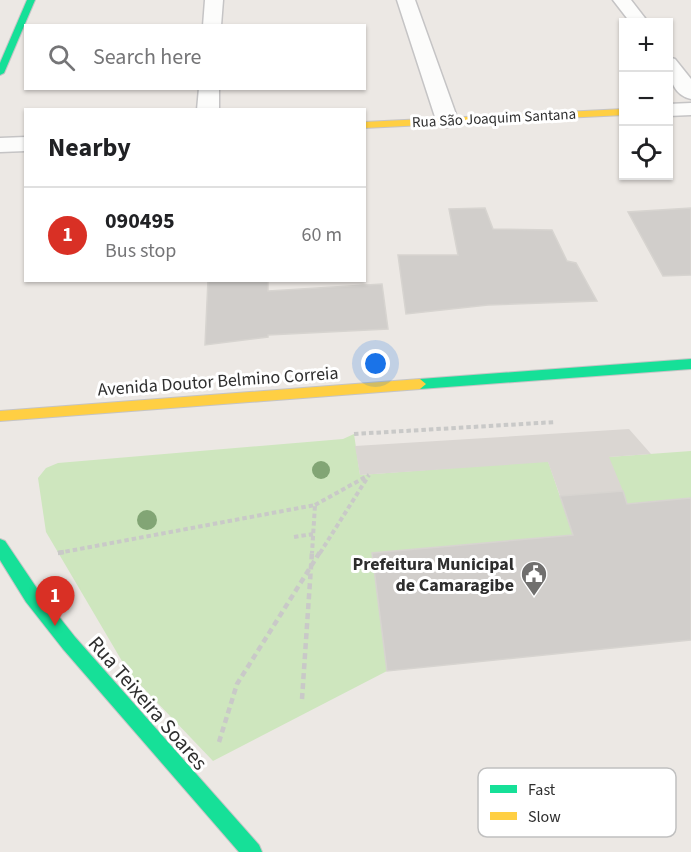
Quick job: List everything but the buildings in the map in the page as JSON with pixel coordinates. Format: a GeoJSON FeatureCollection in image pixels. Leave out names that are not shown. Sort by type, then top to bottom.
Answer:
{"type":"FeatureCollection","features":[{"type":"Feature","properties":{"kind":"street"},"geometry":{"type":"LineString","coordinates":[[0,73],[31,0]]}},
{"type":"Feature","properties":{"kind":"street"},"geometry":{"type":"LineString","coordinates":[[212,24],[214,0]]}},
{"type":"Feature","properties":{"kind":"street"},"geometry":{"type":"LineString","coordinates":[[406,0],[447,120]]}},
{"type":"Feature","properties":{"kind":"street"},"geometry":{"type":"LineString","coordinates":[[622,0],[636,18]]}},
{"type":"Feature","properties":{"kind":"street"},"geometry":{"type":"LineString","coordinates":[[673,68],[691,93]]}},
{"type":"Feature","properties":{"kind":"street"},"geometry":{"type":"LineString","coordinates":[[208,108],[209,90]]}},
{"type":"Feature","properties":{"kind":"street"},"geometry":{"type":"LineString","coordinates":[[673,110],[691,109]]}},
{"type":"Feature","properties":{"kind":"street","name":"Rua São Joaquim Santana"},"geometry":{"type":"LineString","coordinates":[[366,125],[619,112]]}},
{"type":"Feature","properties":{"kind":"street"},"geometry":{"type":"LineString","coordinates":[[0,146],[24,144]]}},
{"type":"Feature","properties":{"kind":"street","name":"Avenida Doutor Belmino Correia"},"geometry":{"type":"LineString","coordinates":[[0,416],[691,364]]}},
{"type":"Feature","properties":{"kind":"street","name":"Rua Teixeira Soares"},"geometry":{"type":"LineString","coordinates":[[0,546],[18,577],[55,626],[147,736],[252,852]]}},
{"type":"Feature","properties":{"kind":"path"},"geometry":{"type":"LineString","coordinates":[[354,434],[556,422]]}},
{"type":"Feature","properties":{"kind":"path"},"geometry":{"type":"LineString","coordinates":[[58,553],[315,505],[369,475],[237,684],[213,761],[193,787]]}},
{"type":"Feature","properties":{"kind":"path"},"geometry":{"type":"LineString","coordinates":[[302,699],[315,505]]}},
{"type":"Feature","properties":{"kind":"path"},"geometry":{"type":"LineString","coordinates":[[294,537],[313,534]]}},
{"type":"Feature","properties":{"kind":"green space"},"geometry":{"type":"Polygon","coordinates":[[[354,434],[360,475],[548,461],[573,535],[372,553],[387,671],[213,761],[129,673],[46,532],[38,478],[46,468],[58,463],[343,439],[354,434]]]}},
{"type":"Feature","properties":{"kind":"green space"},"geometry":{"type":"Polygon","coordinates":[[[691,451],[691,499],[627,504],[608,457],[691,451]]]}},
{"type":"Feature","properties":{"kind":"shaded area"},"geometry":{"type":"Polygon","coordinates":[[[629,429],[651,454],[609,457],[623,491],[560,496],[548,462],[360,475],[355,446],[629,429]]]}},
{"type":"Feature","properties":{"kind":"traffic: fast"},"geometry":{"type":"LineString","coordinates":[[0,73],[31,0]]}},
{"type":"Feature","properties":{"kind":"traffic: fast"},"geometry":{"type":"LineString","coordinates":[[420,384],[691,364]]}},
{"type":"Feature","properties":{"kind":"traffic: fast"},"geometry":{"type":"LineString","coordinates":[[0,546],[32,596],[69,643],[252,852]]}},
{"type":"Feature","properties":{"kind":"traffic: slow"},"geometry":{"type":"LineString","coordinates":[[366,125],[619,112]]}},
{"type":"Feature","properties":{"kind":"traffic: slow"},"geometry":{"type":"LineString","coordinates":[[0,416],[420,384]]}},
{"type":"Feature","properties":{"kind":"place","name":"Prefeitura Municipal de Camaragibe"},"geometry":{"type":"Point","coordinates":[534,597]}},
{"type":"Feature","properties":{"kind":"place","name":"090495"},"geometry":{"type":"Point","coordinates":[55,626]}}]}
